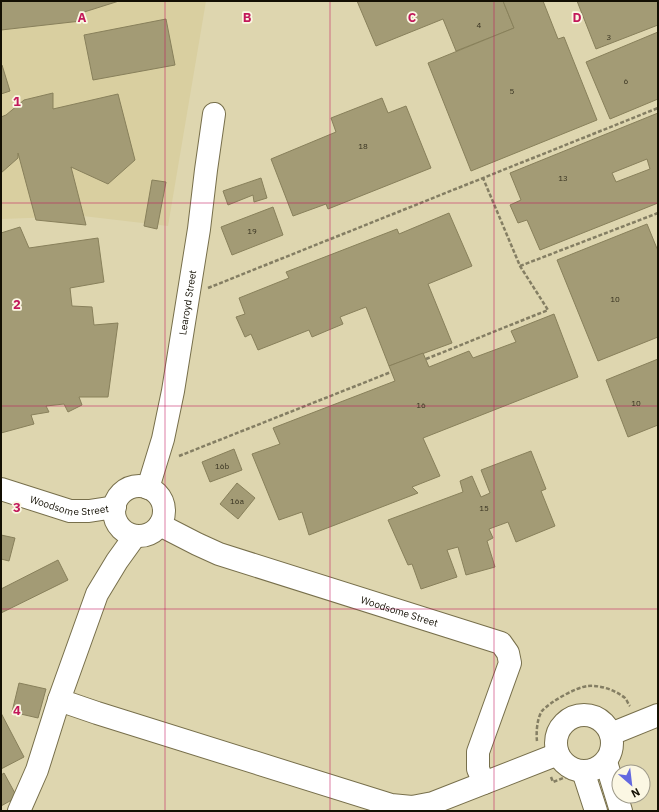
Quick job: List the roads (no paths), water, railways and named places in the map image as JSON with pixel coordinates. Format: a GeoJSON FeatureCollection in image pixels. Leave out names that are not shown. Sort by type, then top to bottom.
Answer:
{"type":"FeatureCollection","features":[{"type":"Feature","properties":{"kind":"street","name":"Learoyd Street"},"geometry":{"type":"LineString","coordinates":[[148,488],[163,439],[173,391],[199,229],[214,114]]}},
{"type":"Feature","properties":{"kind":"street","name":"Woodsome Street"},"geometry":{"type":"LineString","coordinates":[[135,536],[122,529],[117,522],[115,507],[117,500],[128,489],[135,487],[148,488]]}},
{"type":"Feature","properties":{"kind":"street"},"geometry":{"type":"LineString","coordinates":[[19,811],[37,770],[59,700],[97,594],[116,561],[135,536],[149,534],[160,525],[163,518],[163,504],[160,498],[155,492],[148,488]]}},
{"type":"Feature","properties":{"kind":"street","name":"Woodsome Street"},"geometry":{"type":"LineString","coordinates":[[1,489],[70,511],[89,511],[115,507]]}},
{"type":"Feature","properties":{"kind":"street","name":"Woodsome Street"},"geometry":{"type":"LineString","coordinates":[[160,525],[219,554],[501,643],[508,653],[510,663],[478,752],[478,769],[484,783]]}},
{"type":"Feature","properties":{"kind":"street"},"geometry":{"type":"LineString","coordinates":[[59,700],[391,805],[412,807],[433,803],[448,805],[484,783],[552,757],[562,761],[575,770],[591,770],[606,762],[611,753],[611,734],[607,726],[592,716],[583,715],[574,717],[566,721],[560,728],[552,757]]}},
{"type":"Feature","properties":{"kind":"street"},"geometry":{"type":"LineString","coordinates":[[611,734],[648,719]]}},
{"type":"Feature","properties":{"kind":"street"},"geometry":{"type":"LineString","coordinates":[[606,762],[621,811]]}},
{"type":"Feature","properties":{"kind":"street"},"geometry":{"type":"LineString","coordinates":[[583,771],[596,811]]}}]}
